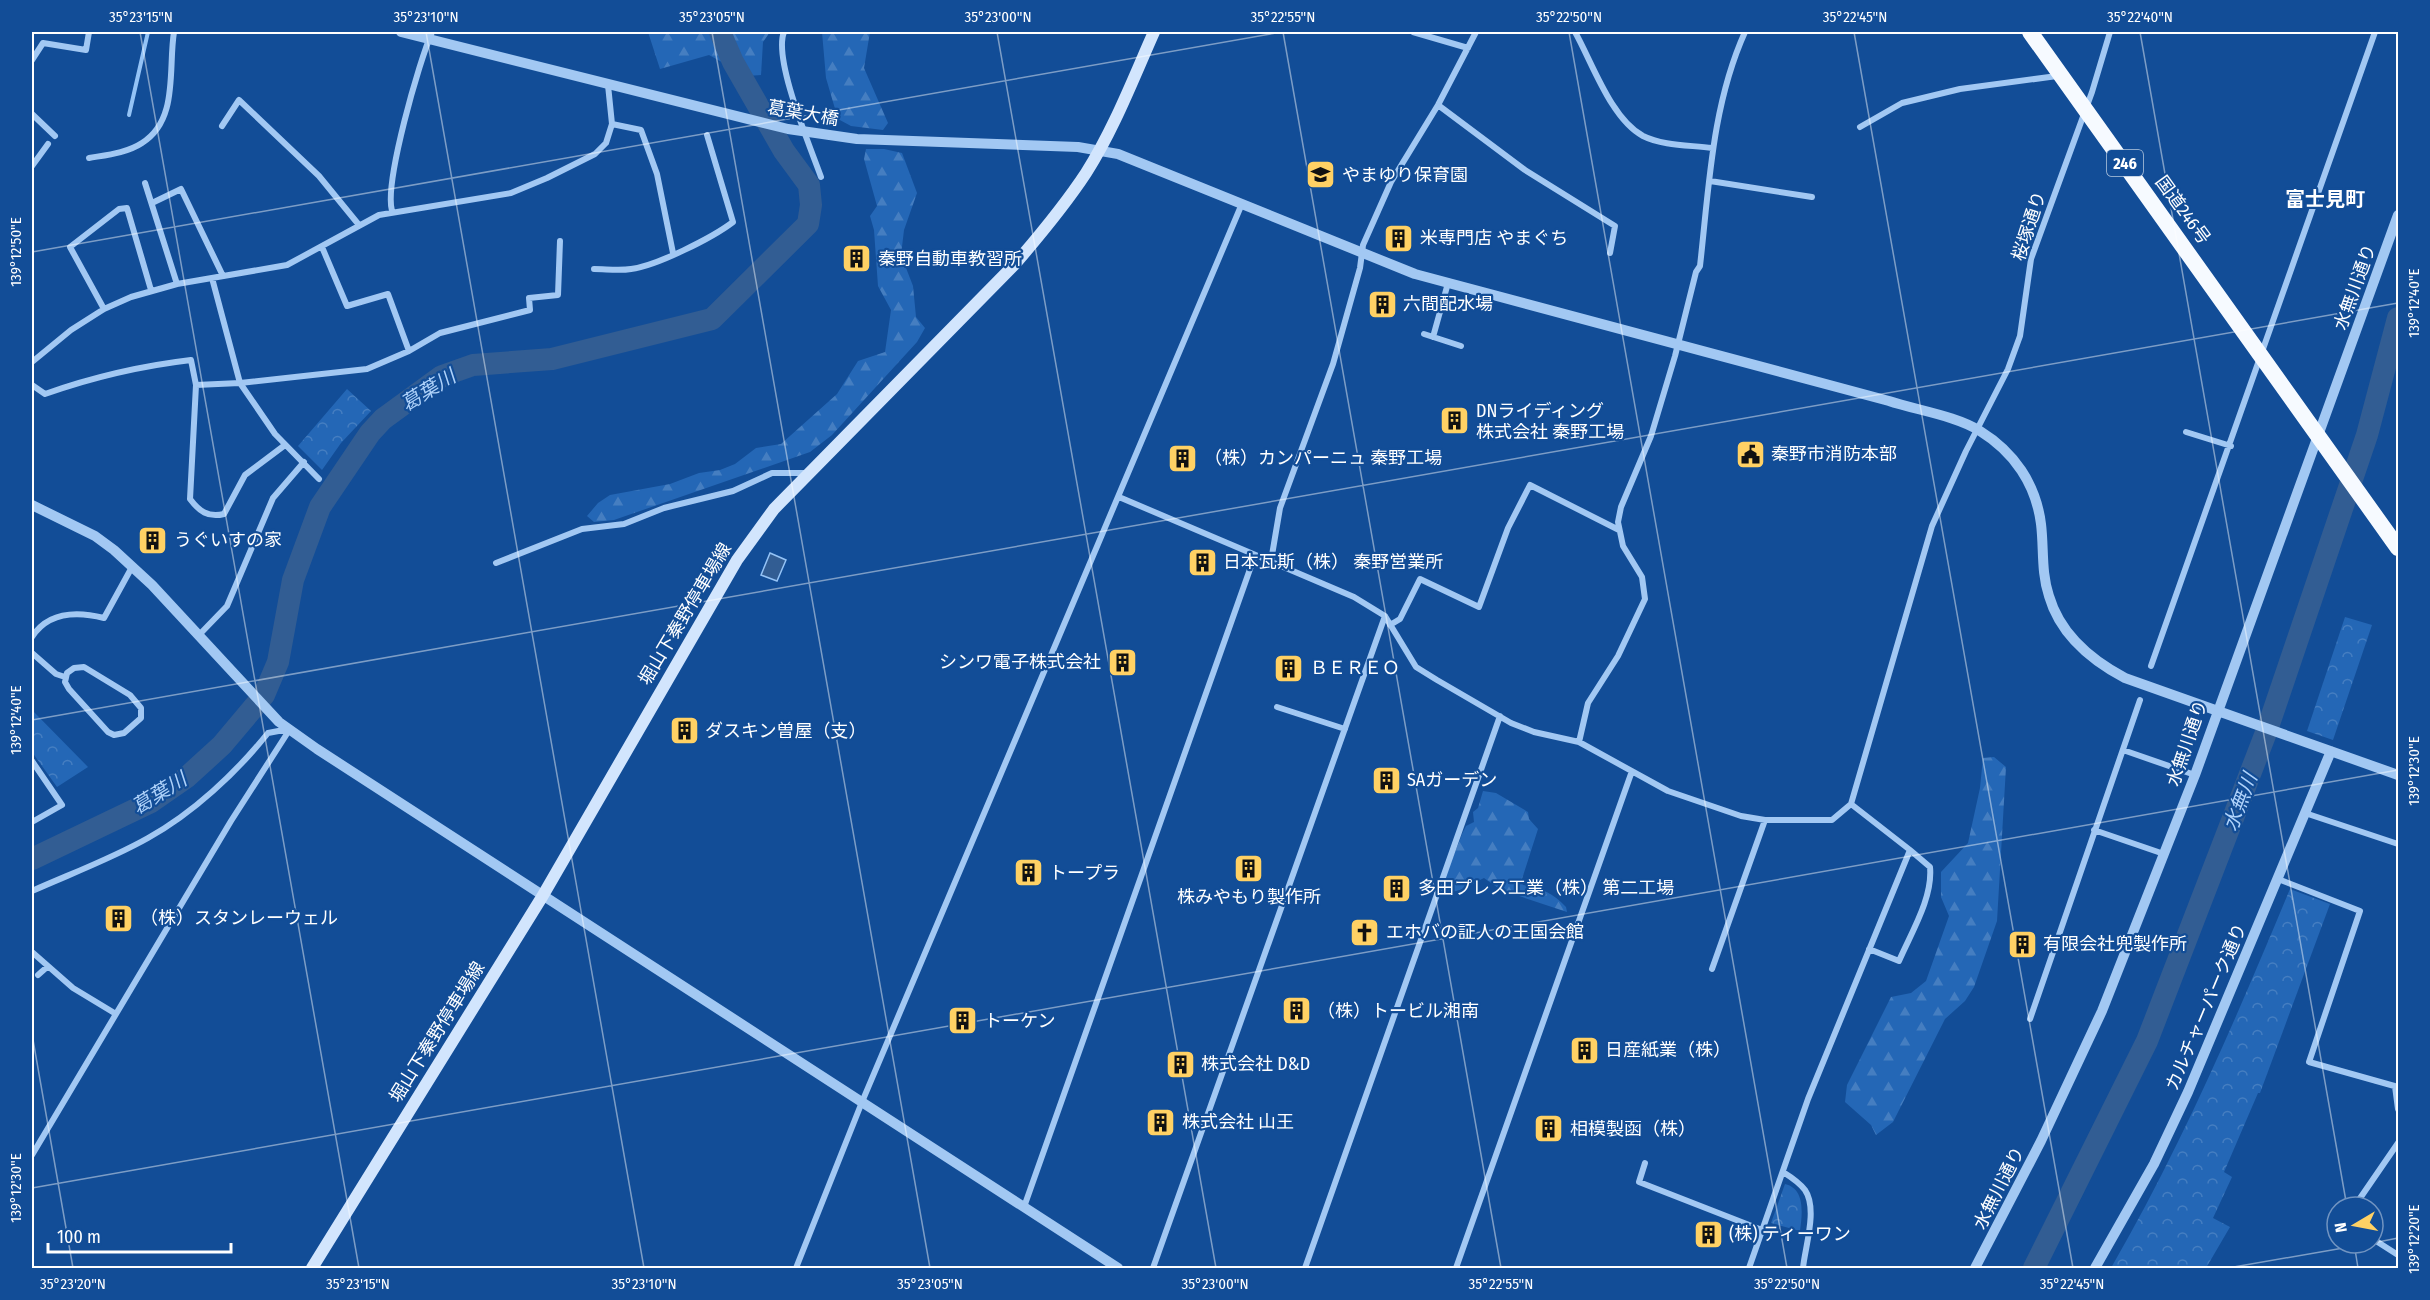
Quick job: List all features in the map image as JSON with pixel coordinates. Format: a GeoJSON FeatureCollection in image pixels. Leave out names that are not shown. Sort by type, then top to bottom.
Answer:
{"type":"FeatureCollection","features":[{"type":"Feature","properties":{"kind":"highway","name":"国道246号"},"geometry":{"type":"LineString","coordinates":[[2030,32],[2398,548]]}},
{"type":"Feature","properties":{"kind":"main road","name":"堀山下秦野停車場線"},"geometry":{"type":"LineString","coordinates":[[312,1269],[542,897],[737,560],[774,510],[1015,264],[1086,172],[1108,132],[1154,32]]}},
{"type":"Feature","properties":{"kind":"street"},"geometry":{"type":"LineString","coordinates":[[32,60],[43,43],[86,50],[90,32]]}},
{"type":"Feature","properties":{"kind":"street"},"geometry":{"type":"LineString","coordinates":[[89,158],[143,143],[157,128],[166,114],[174,32]]}},
{"type":"Feature","properties":{"kind":"street","name":"葛葉大橋"},"geometry":{"type":"LineString","coordinates":[[401,32],[430,35],[608,85],[788,129],[857,139],[1097,150],[1118,154],[1363,254],[1448,283],[1889,401],[1978,430],[2006,451],[2019,465],[2033,492],[2041,524],[2043,573],[2049,598],[2068,633],[2085,653],[2116,673],[2398,775]]}},
{"type":"Feature","properties":{"kind":"street"},"geometry":{"type":"LineString","coordinates":[[784,32],[781,40],[783,63],[821,177]]}},
{"type":"Feature","properties":{"kind":"street"},"geometry":{"type":"LineString","coordinates":[[1413,32],[1468,48]]}},
{"type":"Feature","properties":{"kind":"street"},"geometry":{"type":"LineString","coordinates":[[1271,561],[1280,508],[1333,364],[1363,254],[1363,245],[1391,182],[1438,105],[1476,32]]}},
{"type":"Feature","properties":{"kind":"street"},"geometry":{"type":"LineString","coordinates":[[1575,32],[1603,86],[1631,127],[1643,136],[1660,141],[1712,148]]}},
{"type":"Feature","properties":{"kind":"street"},"geometry":{"type":"LineString","coordinates":[[1579,742],[1588,703],[1618,656],[1645,599],[1642,577],[1623,546],[1619,530],[1621,507],[1651,436],[1696,272],[1700,266],[1712,148],[1734,55],[1745,32]]}},
{"type":"Feature","properties":{"kind":"street","name":"桜塚通り"},"geometry":{"type":"LineString","coordinates":[[1851,804],[1932,526],[2008,369],[2020,336],[2031,259],[2110,32]]}},
{"type":"Feature","properties":{"kind":"street"},"geometry":{"type":"LineString","coordinates":[[2151,666],[2375,32]]}},
{"type":"Feature","properties":{"kind":"street"},"geometry":{"type":"LineString","coordinates":[[392,211],[390,203],[395,165],[410,100],[430,35]]}},
{"type":"Feature","properties":{"kind":"street"},"geometry":{"type":"LineString","coordinates":[[1860,128],[1902,103],[1960,89],[2061,75]]}},
{"type":"Feature","properties":{"kind":"street"},"geometry":{"type":"LineString","coordinates":[[32,362],[71,330],[104,309],[150,290],[287,265],[359,225],[392,211],[511,193],[595,154],[606,142],[612,124],[608,85]]}},
{"type":"Feature","properties":{"kind":"street"},"geometry":{"type":"LineString","coordinates":[[222,126],[239,100],[319,176],[359,225]]}},
{"type":"Feature","properties":{"kind":"street"},"geometry":{"type":"LineString","coordinates":[[1438,105],[1525,170],[1615,226],[1610,253]]}},
{"type":"Feature","properties":{"kind":"street"},"geometry":{"type":"LineString","coordinates":[[32,114],[55,136]]}},
{"type":"Feature","properties":{"kind":"street"},"geometry":{"type":"LineString","coordinates":[[612,124],[641,130],[657,174],[673,253]]}},
{"type":"Feature","properties":{"kind":"street"},"geometry":{"type":"LineString","coordinates":[[594,269],[631,270],[651,265],[673,253],[712,238],[733,222],[707,135]]}},
{"type":"Feature","properties":{"kind":"street"},"geometry":{"type":"LineString","coordinates":[[32,166],[48,144]]}},
{"type":"Feature","properties":{"kind":"street"},"geometry":{"type":"LineString","coordinates":[[1710,181],[1812,197]]}},
{"type":"Feature","properties":{"kind":"street"},"geometry":{"type":"LineString","coordinates":[[145,183],[177,284]]}},
{"type":"Feature","properties":{"kind":"street"},"geometry":{"type":"LineString","coordinates":[[152,203],[181,189],[223,276]]}},
{"type":"Feature","properties":{"kind":"street"},"geometry":{"type":"LineString","coordinates":[[796,1269],[862,1102],[1241,206]]}},
{"type":"Feature","properties":{"kind":"street"},"geometry":{"type":"LineString","coordinates":[[104,309],[70,247],[119,209],[127,208],[150,290]]}},
{"type":"Feature","properties":{"kind":"street","name":"水無川通り"},"geometry":{"type":"LineString","coordinates":[[1975,1269],[2041,1142],[2102,1011],[2195,775],[2216,711],[2398,215]]}},
{"type":"Feature","properties":{"kind":"street"},"geometry":{"type":"LineString","coordinates":[[196,385],[240,383],[367,369],[409,351],[440,333],[530,310],[529,298],[558,295],[560,241]]}},
{"type":"Feature","properties":{"kind":"street"},"geometry":{"type":"LineString","coordinates":[[322,247],[347,306],[388,294],[409,351]]}},
{"type":"Feature","properties":{"kind":"street"},"geometry":{"type":"LineString","coordinates":[[213,278],[240,383],[255,409],[285,445],[319,478]]}},
{"type":"Feature","properties":{"kind":"street"},"geometry":{"type":"LineString","coordinates":[[1433,338],[1448,283]]}},
{"type":"Feature","properties":{"kind":"street"},"geometry":{"type":"LineString","coordinates":[[1424,334],[1461,346]]}},
{"type":"Feature","properties":{"kind":"street"},"geometry":{"type":"LineString","coordinates":[[32,386],[45,394],[85,380],[145,365],[191,360],[196,385],[189,493],[190,499],[199,510],[208,515],[224,514],[245,475],[285,445]]}},
{"type":"Feature","properties":{"kind":"street"},"geometry":{"type":"LineString","coordinates":[[2186,432],[2230,446]]}},
{"type":"Feature","properties":{"kind":"street"},"geometry":{"type":"LineString","coordinates":[[199,635],[227,606],[273,498],[304,462]]}},
{"type":"Feature","properties":{"kind":"street"},"geometry":{"type":"LineString","coordinates":[[496,563],[582,529],[624,524],[664,508],[733,491],[772,473],[810,473]]}},
{"type":"Feature","properties":{"kind":"street"},"geometry":{"type":"LineString","coordinates":[[1390,625],[1400,618],[1419,579],[1479,607],[1508,528],[1530,485],[1619,530]]}},
{"type":"Feature","properties":{"kind":"street"},"geometry":{"type":"LineString","coordinates":[[1119,497],[1354,597],[1385,616],[1416,666],[1500,717],[1534,732],[1579,742],[1668,791],[1707,806],[1764,820],[1832,820],[1851,804],[1930,867],[1930,887],[1899,961],[1869,949]]}},
{"type":"Feature","properties":{"kind":"street"},"geometry":{"type":"LineString","coordinates":[[32,505],[95,536],[132,567],[199,635],[279,722],[542,897],[1118,1269]]}},
{"type":"Feature","properties":{"kind":"street"},"geometry":{"type":"LineString","coordinates":[[1024,1207],[1255,555]]}},
{"type":"Feature","properties":{"kind":"street"},"geometry":{"type":"LineString","coordinates":[[32,637],[41,623],[65,615],[87,614],[104,618],[132,567]]}},
{"type":"Feature","properties":{"kind":"street"},"geometry":{"type":"LineString","coordinates":[[1153,1269],[1385,616]]}},
{"type":"Feature","properties":{"kind":"street"},"geometry":{"type":"LineString","coordinates":[[32,653],[56,674],[65,677]]}},
{"type":"Feature","properties":{"kind":"street"},"geometry":{"type":"LineString","coordinates":[[84,667],[130,695],[141,708],[141,718],[124,733],[114,735],[69,689],[65,677],[74,668],[84,667]]}},
{"type":"Feature","properties":{"kind":"street"},"geometry":{"type":"LineString","coordinates":[[2030,1019],[2139,700]]}},
{"type":"Feature","properties":{"kind":"street"},"geometry":{"type":"LineString","coordinates":[[1277,707],[1345,729]]}},
{"type":"Feature","properties":{"kind":"street"},"geometry":{"type":"LineString","coordinates":[[1305,1269],[1500,717]]}},
{"type":"Feature","properties":{"kind":"street"},"geometry":{"type":"LineString","coordinates":[[32,891],[151,837],[177,819],[238,767],[268,733],[290,729]]}},
{"type":"Feature","properties":{"kind":"street"},"geometry":{"type":"LineString","coordinates":[[32,1155],[34,1146],[231,821],[235,819],[290,729]]}},
{"type":"Feature","properties":{"kind":"street"},"geometry":{"type":"LineString","coordinates":[[2123,750],[2195,775]]}},
{"type":"Feature","properties":{"kind":"street","name":"カルチャーパーク通り"},"geometry":{"type":"LineString","coordinates":[[2095,1269],[2154,1164],[2188,1092],[2331,751]]}},
{"type":"Feature","properties":{"kind":"street"},"geometry":{"type":"LineString","coordinates":[[32,761],[62,805],[32,822]]}},
{"type":"Feature","properties":{"kind":"street"},"geometry":{"type":"LineString","coordinates":[[1456,1269],[1632,771]]}},
{"type":"Feature","properties":{"kind":"street"},"geometry":{"type":"LineString","coordinates":[[2305,813],[2398,844]]}},
{"type":"Feature","properties":{"kind":"street"},"geometry":{"type":"LineString","coordinates":[[1712,969],[1764,820]]}},
{"type":"Feature","properties":{"kind":"street"},"geometry":{"type":"LineString","coordinates":[[2094,830],[2164,854]]}},
{"type":"Feature","properties":{"kind":"street"},"geometry":{"type":"LineString","coordinates":[[1749,1269],[1808,1099],[1910,850]]}},
{"type":"Feature","properties":{"kind":"street"},"geometry":{"type":"LineString","coordinates":[[2278,879],[2360,911],[2309,1062],[2397,1087],[2398,1109]]}},
{"type":"Feature","properties":{"kind":"street"},"geometry":{"type":"LineString","coordinates":[[32,952],[73,988],[116,1014]]}},
{"type":"Feature","properties":{"kind":"street"},"geometry":{"type":"LineString","coordinates":[[38,975],[47,967]]}},
{"type":"Feature","properties":{"kind":"street"},"geometry":{"type":"LineString","coordinates":[[2362,1195],[2398,1143]]}},
{"type":"Feature","properties":{"kind":"street"},"geometry":{"type":"LineString","coordinates":[[1645,1163],[1639,1182],[1762,1230]]}},
{"type":"Feature","properties":{"kind":"street"},"geometry":{"type":"LineString","coordinates":[[1783,1172],[1797,1181],[1808,1197],[1810,1213],[1803,1269]]}},
{"type":"Feature","properties":{"kind":"green space"},"geometry":{"type":"Polygon","coordinates":[[[648,32],[770,32],[763,42],[761,75],[747,76],[709,55],[660,69],[648,32]]]}},
{"type":"Feature","properties":{"kind":"green space"},"geometry":{"type":"Polygon","coordinates":[[[822,32],[870,32],[864,68],[888,123],[883,130],[851,126],[838,119],[826,78],[822,32]]]}},
{"type":"Feature","properties":{"kind":"green space"},"geometry":{"type":"Polygon","coordinates":[[[866,149],[884,149],[902,153],[917,193],[904,230],[901,255],[913,286],[916,317],[925,328],[917,342],[832,435],[810,452],[614,520],[594,522],[587,516],[598,503],[610,495],[670,484],[699,473],[720,470],[735,464],[756,448],[781,444],[837,394],[858,361],[885,352],[891,310],[878,286],[874,230],[870,216],[877,206],[864,159],[866,149]]]}},
{"type":"Feature","properties":{"kind":"green space"},"geometry":{"type":"Polygon","coordinates":[[[347,389],[371,411],[341,443],[322,470],[298,446],[347,389]]]}},
{"type":"Feature","properties":{"kind":"green space"},"geometry":{"type":"Polygon","coordinates":[[[2345,617],[2372,625],[2333,740],[2307,731],[2345,617]]]}},
{"type":"Feature","properties":{"kind":"green space"},"geometry":{"type":"Polygon","coordinates":[[[32,710],[88,767],[57,787],[32,752],[32,710]]]}},
{"type":"Feature","properties":{"kind":"green space"},"geometry":{"type":"Polygon","coordinates":[[[1994,757],[2006,767],[1997,921],[1974,987],[1965,1001],[1945,1019],[1893,1122],[1876,1135],[1871,1125],[1845,1102],[1847,1085],[1891,997],[1911,993],[1926,981],[1949,916],[1941,897],[1941,872],[1968,843],[1980,788],[1983,758],[1994,757]]]}},
{"type":"Feature","properties":{"kind":"green space"},"geometry":{"type":"Polygon","coordinates":[[[1483,791],[1496,793],[1528,812],[1529,819],[1538,829],[1521,882],[1523,885],[1552,895],[1566,907],[1567,912],[1501,890],[1484,878],[1458,891],[1447,891],[1441,888],[1466,826],[1474,822],[1473,812],[1478,808],[1483,791]]]}},
{"type":"Feature","properties":{"kind":"green space"},"geometry":{"type":"Polygon","coordinates":[[[2290,889],[2330,904],[2260,1093],[2258,1093],[2224,1172],[2232,1177],[2213,1218],[2230,1227],[2206,1268],[2111,1268],[2184,1129],[2228,1034],[2290,889]]]}},
{"type":"Feature","properties":{"kind":"green space"},"geometry":{"type":"Polygon","coordinates":[[[1785,1184],[1792,1187],[1800,1197],[1802,1210],[1800,1231],[1771,1223],[1785,1184]]]}},
{"type":"Feature","properties":{"kind":"shaded area"},"geometry":{"type":"Polygon","coordinates":[[[770,553],[786,560],[777,581],[761,575],[770,553]]]}},
{"type":"Feature","properties":{"kind":"waterway"},"geometry":{"type":"LineString","coordinates":[[129,115],[148,32]]}},
{"type":"Feature","properties":{"kind":"waterway","name":"葛葉川"},"geometry":{"type":"LineString","coordinates":[[32,859],[151,802],[187,777],[222,745],[264,695],[278,662],[293,580],[320,507],[370,433],[383,419],[442,376],[473,365],[552,359],[712,319],[808,224],[811,205],[809,185],[784,151],[733,62],[720,32]]}},
{"type":"Feature","properties":{"kind":"waterway","name":"水無川"},"geometry":{"type":"LineString","coordinates":[[2034,1268],[2147,1041],[2267,730],[2367,435],[2398,318]]}},
{"type":"Feature","properties":{"kind":"place","name":"やまゆり保育園"},"geometry":{"type":"Point","coordinates":[1321,175]}},
{"type":"Feature","properties":{"kind":"place","name":"米専門店 やまぐち"},"geometry":{"type":"Point","coordinates":[1399,238]}},
{"type":"Feature","properties":{"kind":"place","name":"秦野自動車教習所"},"geometry":{"type":"Point","coordinates":[857,259]}},
{"type":"Feature","properties":{"kind":"place","name":"六間配水場"},"geometry":{"type":"Point","coordinates":[1382,304]}},
{"type":"Feature","properties":{"kind":"place","name":"DNライディング 株式会社 秦野工場"},"geometry":{"type":"Point","coordinates":[1455,421]}},
{"type":"Feature","properties":{"kind":"place","name":"秦野市消防本部"},"geometry":{"type":"Point","coordinates":[1750,454]}},
{"type":"Feature","properties":{"kind":"place","name":"（株）カンパーニュ 秦野工場"},"geometry":{"type":"Point","coordinates":[1183,458]}},
{"type":"Feature","properties":{"kind":"place","name":"うぐいすの家"},"geometry":{"type":"Point","coordinates":[153,540]}},
{"type":"Feature","properties":{"kind":"place","name":"日本瓦斯（株） 秦野営業所"},"geometry":{"type":"Point","coordinates":[1202,562]}},
{"type":"Feature","properties":{"kind":"place","name":"シンワ電子株式会社"},"geometry":{"type":"Point","coordinates":[1122,662]}},
{"type":"Feature","properties":{"kind":"place","name":"ＢＥＲＥＯ"},"geometry":{"type":"Point","coordinates":[1289,668]}},
{"type":"Feature","properties":{"kind":"place","name":"ダスキン曽屋（支）"},"geometry":{"type":"Point","coordinates":[684,731]}},
{"type":"Feature","properties":{"kind":"place","name":"SAガーデン"},"geometry":{"type":"Point","coordinates":[1386,780]}},
{"type":"Feature","properties":{"kind":"place","name":"株みやもり製作所"},"geometry":{"type":"Point","coordinates":[1249,868]}},
{"type":"Feature","properties":{"kind":"place","name":"トープラ"},"geometry":{"type":"Point","coordinates":[1028,873]}},
{"type":"Feature","properties":{"kind":"place","name":"多田プレス工業（株） 第二工場"},"geometry":{"type":"Point","coordinates":[1397,888]}},
{"type":"Feature","properties":{"kind":"place","name":"（株）スタンレーウェル"},"geometry":{"type":"Point","coordinates":[119,918]}},
{"type":"Feature","properties":{"kind":"place","name":"エホバの証人の王国会館"},"geometry":{"type":"Point","coordinates":[1365,932]}},
{"type":"Feature","properties":{"kind":"place","name":"有限会社兜製作所"},"geometry":{"type":"Point","coordinates":[2022,944]}},
{"type":"Feature","properties":{"kind":"place","name":"（株）トービル湘南"},"geometry":{"type":"Point","coordinates":[1296,1011]}},
{"type":"Feature","properties":{"kind":"place","name":"トーケン"},"geometry":{"type":"Point","coordinates":[963,1021]}},
{"type":"Feature","properties":{"kind":"place","name":"日産紙業（株）"},"geometry":{"type":"Point","coordinates":[1584,1050]}},
{"type":"Feature","properties":{"kind":"place","name":"株式会社 D&D"},"geometry":{"type":"Point","coordinates":[1180,1064]}},
{"type":"Feature","properties":{"kind":"place","name":"株式会社 山王"},"geometry":{"type":"Point","coordinates":[1161,1122]}},
{"type":"Feature","properties":{"kind":"place","name":"相模製函（株）"},"geometry":{"type":"Point","coordinates":[1549,1129]}},
{"type":"Feature","properties":{"kind":"place","name":"(株) ティーワン"},"geometry":{"type":"Point","coordinates":[1708,1234]}},
{"type":"Feature","properties":{"kind":"district","name":"富士見町"},"geometry":{"type":"Point","coordinates":[2325,199]}}]}
